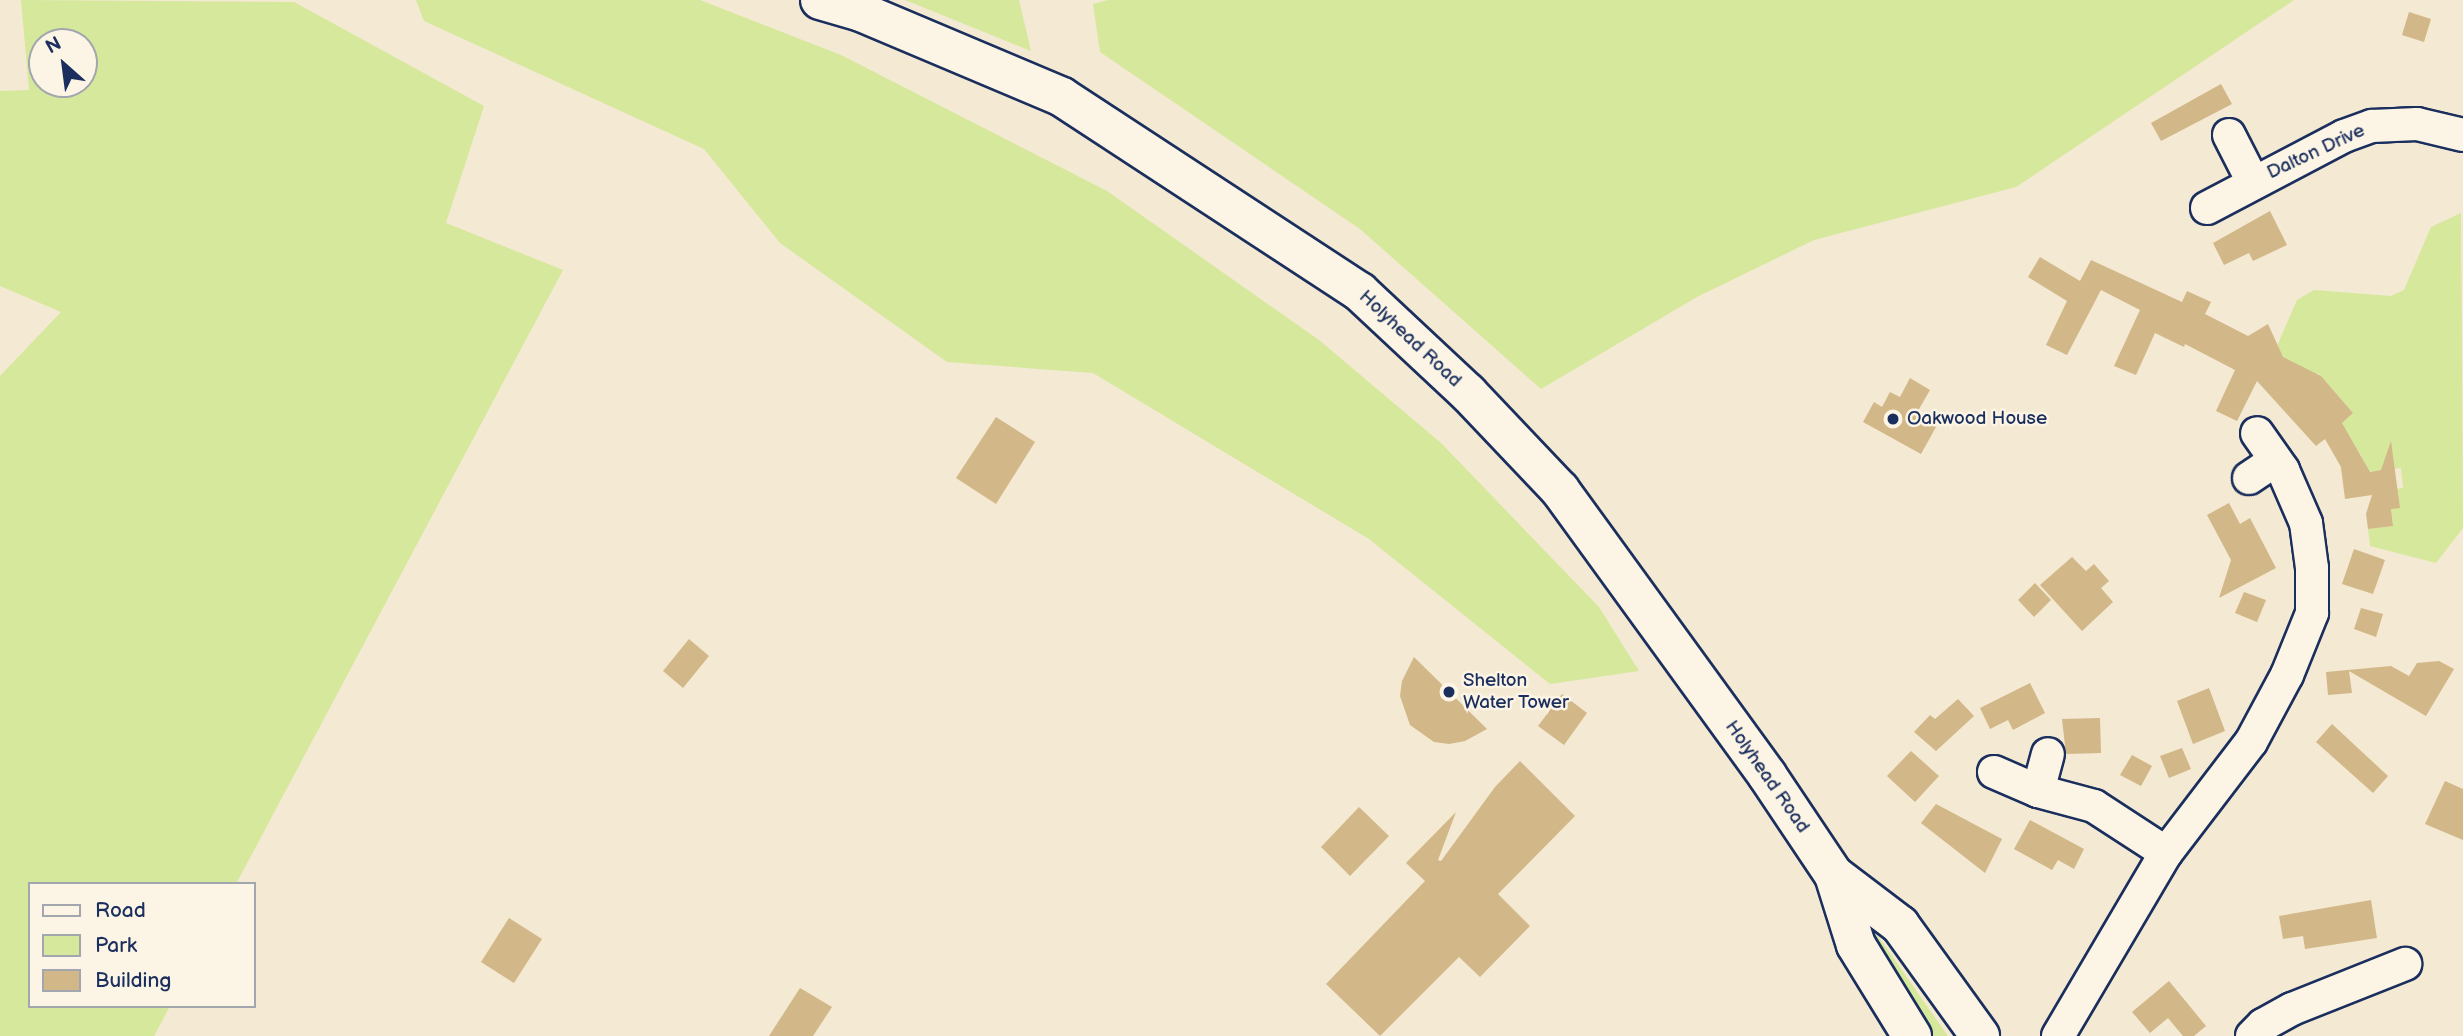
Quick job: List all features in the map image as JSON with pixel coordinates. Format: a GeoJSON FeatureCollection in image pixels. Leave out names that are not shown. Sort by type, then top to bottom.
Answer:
{"type":"FeatureCollection","features":[{"type":"Feature","properties":{"kind":"main road","name":"Holyhead Road"},"geometry":{"type":"LineString","coordinates":[[820,0],[862,12],[1062,97],[1360,292],[1468,393],[1560,489],[1767,775],[1834,875],[1856,945],[1912,1036]]}},
{"type":"Feature","properties":{"kind":"main road","name":"Holyhead Road"},"geometry":{"type":"LineString","coordinates":[[1834,875],[1900,925],[1980,1036]]}},
{"type":"Feature","properties":{"kind":"street","name":"Dalton Drive"},"geometry":{"type":"LineString","coordinates":[[2207,208],[2344,136],[2372,126],[2417,124],[2463,135]]}},
{"type":"Feature","properties":{"kind":"street","name":"Dalton Drive"},"geometry":{"type":"LineString","coordinates":[[2228,135],[2253,182]]}},
{"type":"Feature","properties":{"kind":"street"},"geometry":{"type":"LineString","coordinates":[[2058,1036],[2065,1020],[2166,853],[2251,742],[2287,675],[2312,612],[2312,568],[2306,523],[2295,493],[2257,433]]}},
{"type":"Feature","properties":{"kind":"street"},"geometry":{"type":"LineString","coordinates":[[2249,478],[2276,460]]}},
{"type":"Feature","properties":{"kind":"street"},"geometry":{"type":"LineString","coordinates":[[2038,791],[2048,754]]}},
{"type":"Feature","properties":{"kind":"street"},"geometry":{"type":"LineString","coordinates":[[1994,772],[2038,791],[2094,806],[2166,853]]}},
{"type":"Feature","properties":{"kind":"street"},"geometry":{"type":"LineString","coordinates":[[2252,1036],[2263,1025],[2292,1009],[2405,964]]}},
{"type":"Feature","properties":{"kind":"green space"},"geometry":{"type":"Polygon","coordinates":[[[21,0],[294,2],[484,106],[446,223],[563,270],[237,882],[28,882],[28,1008],[169,1008],[154,1036],[0,1036],[0,376],[61,312],[0,286],[0,91],[28,90],[28,98],[98,98],[98,28],[28,28],[28,79],[21,0]]]}},
{"type":"Feature","properties":{"kind":"green space"},"geometry":{"type":"Polygon","coordinates":[[[416,0],[700,0],[841,55],[1107,191],[1319,340],[1441,443],[1599,607],[1639,671],[1550,684],[1369,539],[1093,373],[947,362],[780,243],[704,149],[424,21],[416,0]]]}},
{"type":"Feature","properties":{"kind":"green space"},"geometry":{"type":"Polygon","coordinates":[[[905,0],[1019,0],[1031,51],[905,0]]]}},
{"type":"Feature","properties":{"kind":"green space"},"geometry":{"type":"Polygon","coordinates":[[[1108,0],[2294,0],[2016,187],[1814,240],[1697,297],[1541,389],[1360,229],[1100,52],[1093,4],[1108,0]]]}},
{"type":"Feature","properties":{"kind":"green space"},"geometry":{"type":"Polygon","coordinates":[[[2461,213],[2463,528],[2436,563],[2370,546],[2368,529],[2393,526],[2391,509],[2397,489],[2403,488],[2401,468],[2342,475],[2341,468],[2362,457],[2340,425],[2353,413],[2318,373],[2300,389],[2274,353],[2297,300],[2314,290],[2391,296],[2404,290],[2431,227],[2461,213]]]}},
{"type":"Feature","properties":{"kind":"green space"},"geometry":{"type":"Polygon","coordinates":[[[1870,934],[1878,936],[1948,1036],[1926,1036],[1870,934]]]}},
{"type":"Feature","properties":{"kind":"building"},"geometry":{"type":"Polygon","coordinates":[[[2409,12],[2431,19],[2424,42],[2402,35],[2409,12]]]}},
{"type":"Feature","properties":{"kind":"building"},"geometry":{"type":"Polygon","coordinates":[[[2221,84],[2232,104],[2161,141],[2151,123],[2221,84]]]}},
{"type":"Feature","properties":{"kind":"building"},"geometry":{"type":"Polygon","coordinates":[[[2270,211],[2287,245],[2253,261],[2249,253],[2224,265],[2213,243],[2270,211]]]}},
{"type":"Feature","properties":{"kind":"building"},"geometry":{"type":"Polygon","coordinates":[[[2040,257],[2080,281],[2091,260],[2182,302],[2187,291],[2211,302],[2205,314],[2248,336],[2268,324],[2283,357],[2321,376],[2353,413],[2342,423],[2370,472],[2381,470],[2391,441],[2400,508],[2391,509],[2393,526],[2368,529],[2366,514],[2372,495],[2345,499],[2341,467],[2325,439],[2316,446],[2257,381],[2237,421],[2216,411],[2235,370],[2185,344],[2184,347],[2155,333],[2136,375],[2114,366],[2140,310],[2101,290],[2067,355],[2046,345],[2067,301],[2028,277],[2040,257]]]}},
{"type":"Feature","properties":{"kind":"building","name":"Oakwood House"},"geometry":{"type":"Polygon","coordinates":[[[1910,378],[1930,390],[1915,416],[1936,427],[1921,454],[1863,422],[1874,402],[1882,407],[1890,392],[1900,397],[1910,378]]]}},
{"type":"Feature","properties":{"kind":"building"},"geometry":{"type":"Polygon","coordinates":[[[996,417],[1035,442],[996,504],[956,478],[996,417]]]}},
{"type":"Feature","properties":{"kind":"building"},"geometry":{"type":"Polygon","coordinates":[[[2229,503],[2240,524],[2250,518],[2276,568],[2219,598],[2231,560],[2207,515],[2229,503]]]}},
{"type":"Feature","properties":{"kind":"building"},"geometry":{"type":"Polygon","coordinates":[[[2354,549],[2385,560],[2373,594],[2342,584],[2354,549]]]}},
{"type":"Feature","properties":{"kind":"building"},"geometry":{"type":"Polygon","coordinates":[[[2072,557],[2086,571],[2094,564],[2109,581],[2101,588],[2113,602],[2082,631],[2040,585],[2072,557]]]}},
{"type":"Feature","properties":{"kind":"building"},"geometry":{"type":"Polygon","coordinates":[[[2035,583],[2051,600],[2034,617],[2018,600],[2035,583]]]}},
{"type":"Feature","properties":{"kind":"building"},"geometry":{"type":"Polygon","coordinates":[[[2244,592],[2266,600],[2257,622],[2235,613],[2244,592]]]}},
{"type":"Feature","properties":{"kind":"building"},"geometry":{"type":"Polygon","coordinates":[[[2361,608],[2383,614],[2376,637],[2354,629],[2361,608]]]}},
{"type":"Feature","properties":{"kind":"building"},"geometry":{"type":"Polygon","coordinates":[[[689,639],[709,656],[683,688],[663,671],[689,639]]]}},
{"type":"Feature","properties":{"kind":"building"},"geometry":{"type":"Polygon","coordinates":[[[1414,657],[1487,729],[1465,741],[1449,744],[1434,742],[1410,725],[1400,696],[1402,681],[1414,657]]]}},
{"type":"Feature","properties":{"kind":"building"},"geometry":{"type":"Polygon","coordinates":[[[2439,661],[2454,669],[2426,716],[2349,671],[2352,693],[2328,695],[2326,672],[2391,666],[2409,676],[2417,663],[2439,661]]]}},
{"type":"Feature","properties":{"kind":"building"},"geometry":{"type":"Polygon","coordinates":[[[2030,683],[2045,713],[2013,730],[2008,720],[1990,729],[1980,708],[2030,683]]]}},
{"type":"Feature","properties":{"kind":"building"},"geometry":{"type":"Polygon","coordinates":[[[2209,688],[2225,731],[2193,744],[2177,701],[2209,688]]]}},
{"type":"Feature","properties":{"kind":"building"},"geometry":{"type":"Polygon","coordinates":[[[1562,694],[1587,713],[1564,745],[1538,726],[1562,694]]]}},
{"type":"Feature","properties":{"kind":"building"},"geometry":{"type":"Polygon","coordinates":[[[1958,699],[1974,716],[1936,751],[1914,732],[1930,715],[1935,719],[1958,699]]]}},
{"type":"Feature","properties":{"kind":"building"},"geometry":{"type":"Polygon","coordinates":[[[2100,718],[2101,753],[2066,754],[2062,719],[2100,718]]]}},
{"type":"Feature","properties":{"kind":"building"},"geometry":{"type":"Polygon","coordinates":[[[2332,724],[2388,776],[2373,793],[2316,742],[2332,724]]]}},
{"type":"Feature","properties":{"kind":"building"},"geometry":{"type":"Polygon","coordinates":[[[2182,748],[2191,769],[2169,778],[2160,756],[2182,748]]]}},
{"type":"Feature","properties":{"kind":"building"},"geometry":{"type":"Polygon","coordinates":[[[1911,751],[1939,776],[1915,802],[1887,776],[1911,751]]]}},
{"type":"Feature","properties":{"kind":"building"},"geometry":{"type":"Polygon","coordinates":[[[2132,755],[2152,766],[2141,786],[2120,775],[2132,755]]]}},
{"type":"Feature","properties":{"kind":"building"},"geometry":{"type":"Polygon","coordinates":[[[1520,761],[1575,816],[1498,894],[1530,926],[1480,977],[1459,957],[1380,1036],[1326,984],[1425,881],[1406,863],[1456,812],[1438,860],[1441,861],[1495,787],[1520,761]]]}},
{"type":"Feature","properties":{"kind":"building"},"geometry":{"type":"Polygon","coordinates":[[[2445,781],[2463,789],[2463,840],[2425,824],[2445,781]]]}},
{"type":"Feature","properties":{"kind":"building"},"geometry":{"type":"Polygon","coordinates":[[[1936,804],[2002,839],[1985,873],[1921,823],[1936,804]]]}},
{"type":"Feature","properties":{"kind":"building"},"geometry":{"type":"Polygon","coordinates":[[[1359,807],[1389,836],[1350,876],[1321,847],[1359,807]]]}},
{"type":"Feature","properties":{"kind":"building"},"geometry":{"type":"Polygon","coordinates":[[[2030,820],[2084,849],[2074,869],[2058,860],[2052,870],[2014,849],[2030,820]]]}},
{"type":"Feature","properties":{"kind":"building"},"geometry":{"type":"Polygon","coordinates":[[[2371,900],[2377,938],[2305,949],[2303,936],[2283,939],[2279,916],[2371,900]]]}},
{"type":"Feature","properties":{"kind":"building"},"geometry":{"type":"Polygon","coordinates":[[[509,918],[542,939],[514,983],[481,962],[509,918]]]}},
{"type":"Feature","properties":{"kind":"building"},"geometry":{"type":"Polygon","coordinates":[[[2169,981],[2206,1026],[2194,1036],[2183,1036],[2168,1018],[2150,1033],[2132,1012],[2169,981]]]}},
{"type":"Feature","properties":{"kind":"building"},"geometry":{"type":"Polygon","coordinates":[[[800,988],[832,1007],[813,1036],[769,1036],[800,988]]]}},
{"type":"Feature","properties":{"kind":"place","name":"Oakwood House"},"geometry":{"type":"Point","coordinates":[1893,419]}},
{"type":"Feature","properties":{"kind":"place","name":"Shelton Water Tower"},"geometry":{"type":"Point","coordinates":[1449,692]}}]}
